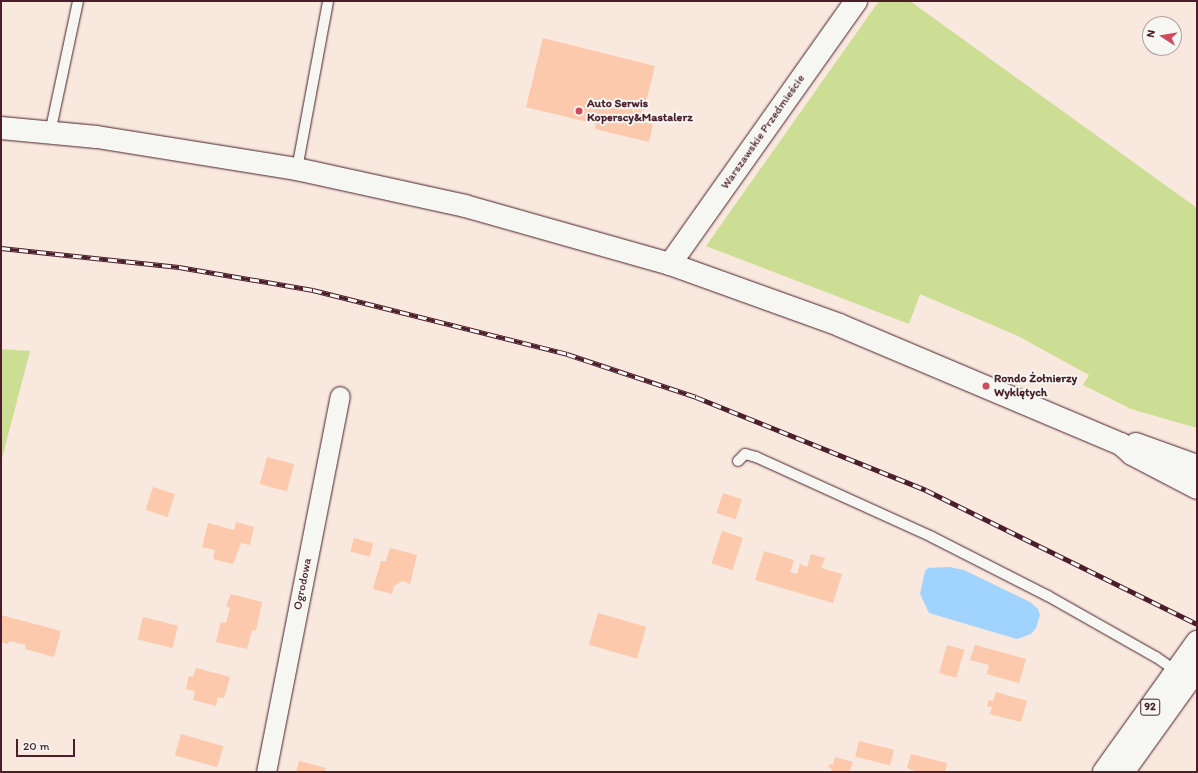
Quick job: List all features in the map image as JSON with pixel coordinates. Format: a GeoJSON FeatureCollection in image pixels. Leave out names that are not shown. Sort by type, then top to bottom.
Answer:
{"type":"FeatureCollection","features":[{"type":"Feature","properties":{"kind":"street","name":"Warszawskie Przedmieście"},"geometry":{"type":"LineString","coordinates":[[670,264],[856,1]]}},
{"type":"Feature","properties":{"kind":"street"},"geometry":{"type":"LineString","coordinates":[[1,128],[50,132],[179,149],[297,169],[465,206],[670,264],[839,325],[1121,444],[1132,454],[1197,488]]}},
{"type":"Feature","properties":{"kind":"street","name":"Ogrodowa"},"geometry":{"type":"LineString","coordinates":[[266,772],[340,396]]}},
{"type":"Feature","properties":{"kind":"street"},"geometry":{"type":"LineString","coordinates":[[1121,444],[1137,444],[1197,466]]}},
{"type":"Feature","properties":{"kind":"street","name":"92"},"geometry":{"type":"LineString","coordinates":[[1123,772],[1187,670],[1197,642]]}},
{"type":"Feature","properties":{"kind":"street","name":"92"},"geometry":{"type":"LineString","coordinates":[[1104,772],[1187,670]]}},
{"type":"Feature","properties":{"kind":"lane"},"geometry":{"type":"LineString","coordinates":[[50,132],[78,1]]}},
{"type":"Feature","properties":{"kind":"lane"},"geometry":{"type":"LineString","coordinates":[[297,169],[328,1]]}},
{"type":"Feature","properties":{"kind":"lane"},"geometry":{"type":"LineString","coordinates":[[738,461],[745,454],[756,457],[932,537],[1048,596],[1156,657],[1187,670]]}},
{"type":"Feature","properties":{"kind":"green space"},"geometry":{"type":"Polygon","coordinates":[[[879,1],[910,1],[1197,208],[1197,428],[1131,409],[1083,385],[1089,375],[1018,336],[920,294],[909,324],[706,246],[879,1]]]}},
{"type":"Feature","properties":{"kind":"green space"},"geometry":{"type":"Polygon","coordinates":[[[1,349],[30,351],[1,462],[1,349]]]}},
{"type":"Feature","properties":{"kind":"water"},"geometry":{"type":"Polygon","coordinates":[[[949,567],[964,570],[1030,602],[1038,609],[1040,615],[1036,628],[1031,634],[1017,639],[929,613],[920,594],[925,571],[928,568],[949,567]]]}},
{"type":"Feature","properties":{"kind":"building"},"geometry":{"type":"Polygon","coordinates":[[[543,38],[655,66],[641,121],[653,124],[649,142],[595,129],[596,124],[526,107],[543,38]]]}},
{"type":"Feature","properties":{"kind":"building"},"geometry":{"type":"Polygon","coordinates":[[[267,457],[294,464],[287,491],[260,484],[267,457]]]}},
{"type":"Feature","properties":{"kind":"building"},"geometry":{"type":"Polygon","coordinates":[[[153,487],[175,494],[167,517],[146,510],[153,487]]]}},
{"type":"Feature","properties":{"kind":"building"},"geometry":{"type":"Polygon","coordinates":[[[723,493],[742,499],[736,519],[717,513],[723,493]]]}},
{"type":"Feature","properties":{"kind":"building"},"geometry":{"type":"Polygon","coordinates":[[[236,522],[254,527],[250,545],[241,543],[233,564],[213,559],[215,550],[202,547],[208,523],[234,530],[236,522]]]}},
{"type":"Feature","properties":{"kind":"building"},"geometry":{"type":"Polygon","coordinates":[[[722,531],[743,538],[732,570],[711,563],[722,531]]]}},
{"type":"Feature","properties":{"kind":"building"},"geometry":{"type":"Polygon","coordinates":[[[354,538],[373,543],[370,557],[350,552],[354,538]]]}},
{"type":"Feature","properties":{"kind":"building"},"geometry":{"type":"Polygon","coordinates":[[[390,548],[417,555],[410,584],[402,581],[394,586],[392,594],[373,589],[381,561],[386,561],[390,548]]]}},
{"type":"Feature","properties":{"kind":"building"},"geometry":{"type":"Polygon","coordinates":[[[764,551],[794,560],[790,572],[797,574],[800,564],[807,567],[811,554],[825,558],[821,568],[842,574],[833,603],[755,580],[764,551]]]}},
{"type":"Feature","properties":{"kind":"building"},"geometry":{"type":"Polygon","coordinates":[[[231,594],[262,602],[256,631],[252,630],[247,649],[216,642],[221,622],[226,623],[230,608],[226,606],[231,594]]]}},
{"type":"Feature","properties":{"kind":"building"},"geometry":{"type":"Polygon","coordinates":[[[598,613],[646,627],[637,659],[589,645],[598,613]]]}},
{"type":"Feature","properties":{"kind":"building"},"geometry":{"type":"Polygon","coordinates":[[[1,615],[61,631],[54,657],[25,649],[26,645],[9,641],[8,644],[1,642],[1,615]]]}},
{"type":"Feature","properties":{"kind":"building"},"geometry":{"type":"Polygon","coordinates":[[[143,617],[178,626],[172,648],[137,639],[143,617]]]}},
{"type":"Feature","properties":{"kind":"building"},"geometry":{"type":"Polygon","coordinates":[[[947,645],[964,650],[956,678],[939,673],[947,645]]]}},
{"type":"Feature","properties":{"kind":"building"},"geometry":{"type":"Polygon","coordinates":[[[975,645],[1026,659],[1019,683],[987,674],[989,665],[970,660],[975,645]]]}},
{"type":"Feature","properties":{"kind":"building"},"geometry":{"type":"Polygon","coordinates":[[[196,668],[230,677],[224,698],[218,697],[216,706],[193,700],[195,691],[186,689],[189,676],[193,677],[196,668]]]}},
{"type":"Feature","properties":{"kind":"building"},"geometry":{"type":"Polygon","coordinates":[[[996,692],[1027,701],[1021,722],[990,714],[992,707],[987,706],[989,700],[993,701],[996,692]]]}},
{"type":"Feature","properties":{"kind":"building"},"geometry":{"type":"Polygon","coordinates":[[[181,734],[223,746],[217,767],[175,755],[181,734]]]}},
{"type":"Feature","properties":{"kind":"building"},"geometry":{"type":"Polygon","coordinates":[[[859,741],[894,750],[890,765],[855,757],[859,741]]]}},
{"type":"Feature","properties":{"kind":"building"},"geometry":{"type":"Polygon","coordinates":[[[911,754],[947,763],[945,772],[917,772],[907,768],[911,754]]]}},
{"type":"Feature","properties":{"kind":"building"},"geometry":{"type":"Polygon","coordinates":[[[835,757],[853,762],[849,772],[831,772],[832,769],[828,767],[830,764],[833,765],[835,757]]]}},
{"type":"Feature","properties":{"kind":"building"},"geometry":{"type":"Polygon","coordinates":[[[299,761],[326,768],[324,772],[296,772],[299,761]]]}},
{"type":"Feature","properties":{"kind":"railway"},"geometry":{"type":"LineString","coordinates":[[1,248],[179,267],[313,290],[567,354],[696,397],[926,490],[1197,624]]}},
{"type":"Feature","properties":{"kind":"place","name":"Auto Serwis Koperscy&Mastalerz"},"geometry":{"type":"Point","coordinates":[579,111]}},
{"type":"Feature","properties":{"kind":"place","name":"Rondo Żołnierzy Wyklętych"},"geometry":{"type":"Point","coordinates":[986,386]}}]}
